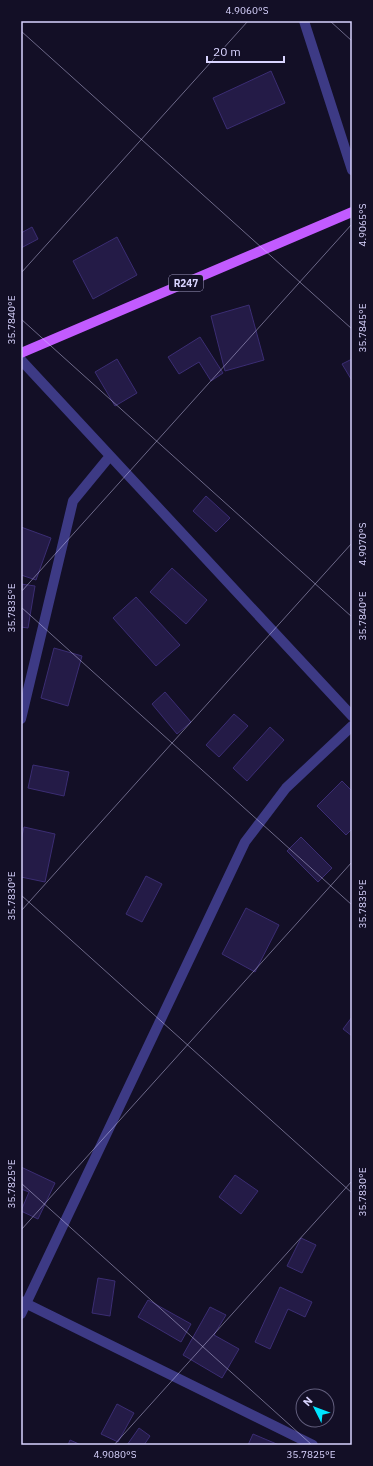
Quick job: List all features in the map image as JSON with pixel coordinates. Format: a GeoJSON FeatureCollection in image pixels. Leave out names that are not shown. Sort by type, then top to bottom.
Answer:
{"type":"FeatureCollection","features":[{"type":"Feature","properties":{"kind":"main road","name":"R247"},"geometry":{"type":"LineString","coordinates":[[21,353],[352,212]]}},
{"type":"Feature","properties":{"kind":"street"},"geometry":{"type":"LineString","coordinates":[[304,21],[352,170]]}},
{"type":"Feature","properties":{"kind":"street"},"geometry":{"type":"LineString","coordinates":[[21,360],[352,716]]}},
{"type":"Feature","properties":{"kind":"street"},"geometry":{"type":"LineString","coordinates":[[21,719],[73,501],[110,456]]}},
{"type":"Feature","properties":{"kind":"street"},"geometry":{"type":"LineString","coordinates":[[21,1314],[24,1302],[245,842],[286,788],[352,726]]}},
{"type":"Feature","properties":{"kind":"street"},"geometry":{"type":"LineString","coordinates":[[24,1302],[313,1445]]}},
{"type":"Feature","properties":{"kind":"building"},"geometry":{"type":"Polygon","coordinates":[[[271,71],[285,103],[227,129],[213,98],[271,71]]]}},
{"type":"Feature","properties":{"kind":"building"},"geometry":{"type":"Polygon","coordinates":[[[32,227],[38,239],[21,248],[21,233],[32,227]]]}},
{"type":"Feature","properties":{"kind":"building"},"geometry":{"type":"Polygon","coordinates":[[[117,237],[137,275],[93,299],[73,261],[117,237]]]}},
{"type":"Feature","properties":{"kind":"building"},"geometry":{"type":"Polygon","coordinates":[[[249,305],[264,360],[225,371],[211,316],[249,305]]]}},
{"type":"Feature","properties":{"kind":"building"},"geometry":{"type":"Polygon","coordinates":[[[200,337],[223,373],[211,381],[199,362],[179,374],[168,357],[200,337]]]}},
{"type":"Feature","properties":{"kind":"building"},"geometry":{"type":"Polygon","coordinates":[[[117,359],[137,393],[115,406],[95,372],[117,359]]]}},
{"type":"Feature","properties":{"kind":"building"},"geometry":{"type":"Polygon","coordinates":[[[352,359],[352,378],[351,379],[342,364],[352,359]]]}},
{"type":"Feature","properties":{"kind":"building"},"geometry":{"type":"Polygon","coordinates":[[[206,496],[230,518],[216,532],[193,511],[206,496]]]}},
{"type":"Feature","properties":{"kind":"building"},"geometry":{"type":"Polygon","coordinates":[[[21,527],[51,538],[36,580],[21,575],[21,527]]]}},
{"type":"Feature","properties":{"kind":"building"},"geometry":{"type":"Polygon","coordinates":[[[172,568],[207,600],[186,624],[150,592],[172,568]]]}},
{"type":"Feature","properties":{"kind":"building"},"geometry":{"type":"Polygon","coordinates":[[[21,584],[35,586],[28,628],[21,627],[21,584]]]}},
{"type":"Feature","properties":{"kind":"building"},"geometry":{"type":"Polygon","coordinates":[[[136,597],[180,645],[156,666],[113,618],[136,597]]]}},
{"type":"Feature","properties":{"kind":"building"},"geometry":{"type":"Polygon","coordinates":[[[54,648],[82,656],[68,706],[41,698],[54,648]]]}},
{"type":"Feature","properties":{"kind":"building"},"geometry":{"type":"Polygon","coordinates":[[[165,692],[191,722],[177,734],[152,704],[165,692]]]}},
{"type":"Feature","properties":{"kind":"building"},"geometry":{"type":"Polygon","coordinates":[[[234,714],[248,726],[219,757],[206,745],[234,714]]]}},
{"type":"Feature","properties":{"kind":"building"},"geometry":{"type":"Polygon","coordinates":[[[270,727],[284,740],[247,781],[233,768],[270,727]]]}},
{"type":"Feature","properties":{"kind":"building"},"geometry":{"type":"Polygon","coordinates":[[[33,765],[69,772],[64,796],[28,788],[33,765]]]}},
{"type":"Feature","properties":{"kind":"building"},"geometry":{"type":"Polygon","coordinates":[[[342,781],[352,791],[352,829],[346,835],[317,806],[342,781]]]}},
{"type":"Feature","properties":{"kind":"building"},"geometry":{"type":"Polygon","coordinates":[[[24,827],[55,834],[45,882],[21,877],[21,840],[24,827]]]}},
{"type":"Feature","properties":{"kind":"building"},"geometry":{"type":"Polygon","coordinates":[[[301,837],[332,868],[318,882],[287,851],[301,837]]]}},
{"type":"Feature","properties":{"kind":"building"},"geometry":{"type":"Polygon","coordinates":[[[146,876],[162,884],[142,922],[126,914],[146,876]]]}},
{"type":"Feature","properties":{"kind":"building"},"geometry":{"type":"Polygon","coordinates":[[[246,908],[279,925],[255,972],[222,954],[246,908]]]}},
{"type":"Feature","properties":{"kind":"building"},"geometry":{"type":"Polygon","coordinates":[[[352,1017],[352,1036],[343,1029],[352,1017]]]}},
{"type":"Feature","properties":{"kind":"building"},"geometry":{"type":"Polygon","coordinates":[[[21,1167],[55,1183],[38,1219],[21,1211],[29,1192],[21,1189],[21,1167]]]}},
{"type":"Feature","properties":{"kind":"building"},"geometry":{"type":"Polygon","coordinates":[[[235,1175],[258,1191],[241,1214],[219,1197],[235,1175]]]}},
{"type":"Feature","properties":{"kind":"building"},"geometry":{"type":"Polygon","coordinates":[[[301,1238],[316,1245],[302,1273],[287,1266],[301,1238]]]}},
{"type":"Feature","properties":{"kind":"building"},"geometry":{"type":"Polygon","coordinates":[[[98,1278],[115,1281],[110,1316],[92,1313],[98,1278]]]}},
{"type":"Feature","properties":{"kind":"building"},"geometry":{"type":"Polygon","coordinates":[[[280,1287],[312,1302],[305,1317],[288,1309],[270,1349],[255,1342],[280,1287]]]}},
{"type":"Feature","properties":{"kind":"building"},"geometry":{"type":"Polygon","coordinates":[[[148,1300],[191,1324],[181,1342],[138,1317],[148,1300]]]}},
{"type":"Feature","properties":{"kind":"building"},"geometry":{"type":"Polygon","coordinates":[[[210,1307],[226,1315],[214,1335],[239,1349],[222,1378],[183,1355],[210,1307]]]}},
{"type":"Feature","properties":{"kind":"building"},"geometry":{"type":"Polygon","coordinates":[[[117,1404],[134,1413],[118,1442],[101,1434],[117,1404]]]}},
{"type":"Feature","properties":{"kind":"building"},"geometry":{"type":"Polygon","coordinates":[[[139,1428],[150,1436],[144,1445],[127,1445],[139,1428]]]}},
{"type":"Feature","properties":{"kind":"building"},"geometry":{"type":"Polygon","coordinates":[[[253,1434],[279,1445],[248,1445],[253,1434]]]}},
{"type":"Feature","properties":{"kind":"building"},"geometry":{"type":"Polygon","coordinates":[[[70,1440],[81,1445],[68,1445],[70,1440]]]}}]}
